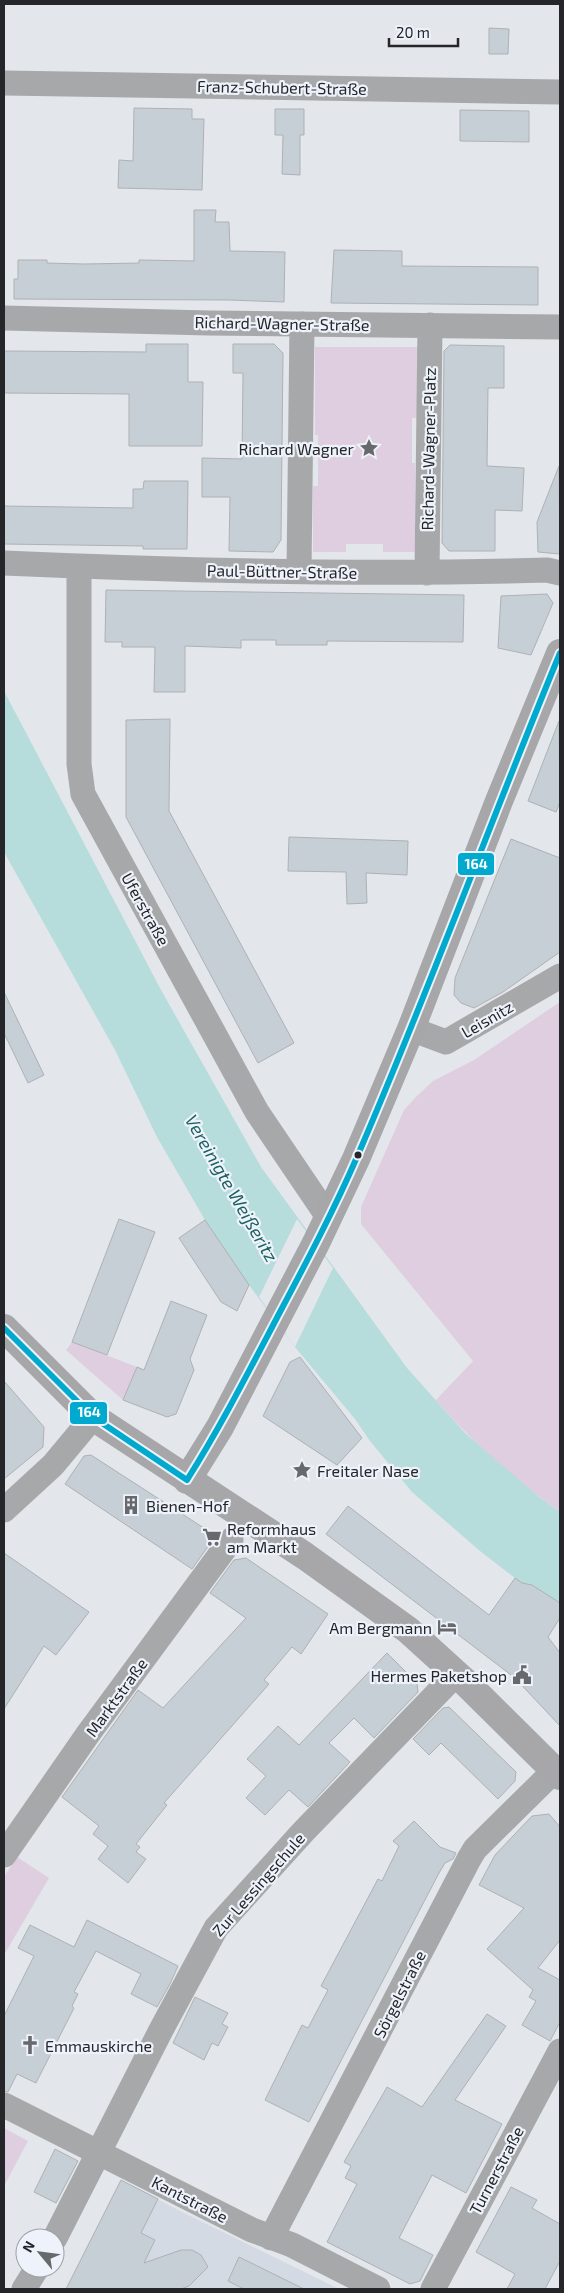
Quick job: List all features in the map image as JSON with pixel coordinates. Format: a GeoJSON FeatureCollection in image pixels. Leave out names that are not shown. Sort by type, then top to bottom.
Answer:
{"type":"FeatureCollection","features":[{"type":"Feature","properties":{"kind":"street","name":"Franz-Schubert-Straße"},"geometry":{"type":"LineString","coordinates":[[4,83],[560,92]]}},
{"type":"Feature","properties":{"kind":"street","name":"Richard-Wagner-Straße"},"geometry":{"type":"LineString","coordinates":[[4,318],[560,327]]}},
{"type":"Feature","properties":{"kind":"street"},"geometry":{"type":"LineString","coordinates":[[300,570],[302,324]]}},
{"type":"Feature","properties":{"kind":"street","name":"Richard-Wagner-Platz"},"geometry":{"type":"LineString","coordinates":[[427,573],[430,325]]}},
{"type":"Feature","properties":{"kind":"street","name":"Paul-Büttner-Straße"},"geometry":{"type":"LineString","coordinates":[[4,563],[174,570],[427,573],[547,570],[560,573]]}},
{"type":"Feature","properties":{"kind":"street","name":"Uferstraße"},"geometry":{"type":"LineString","coordinates":[[79,566],[79,745],[83,794],[257,1112],[328,1217]]}},
{"type":"Feature","properties":{"kind":"street"},"geometry":{"type":"LineString","coordinates":[[187,1480],[220,1428],[316,1243],[373,1123],[499,801],[560,653]]}},
{"type":"Feature","properties":{"kind":"street","name":"Leisnitz"},"geometry":{"type":"LineString","coordinates":[[411,1029],[446,1042],[560,976]]}},
{"type":"Feature","properties":{"kind":"street"},"geometry":{"type":"LineString","coordinates":[[4,1328],[93,1417],[305,1556],[392,1617],[456,1674],[557,1773]]}},
{"type":"Feature","properties":{"kind":"street"},"geometry":{"type":"LineString","coordinates":[[4,1510],[53,1465],[93,1417]]}},
{"type":"Feature","properties":{"kind":"street","name":"Marktstraße"},"geometry":{"type":"LineString","coordinates":[[4,1854],[88,1734],[231,1540]]}},
{"type":"Feature","properties":{"kind":"street","name":"Zur Lessingschule"},"geometry":{"type":"LineString","coordinates":[[60,2228],[161,2030],[216,1928],[310,1825],[456,1674]]}},
{"type":"Feature","properties":{"kind":"street","name":"Sörgelstraße"},"geometry":{"type":"LineString","coordinates":[[271,2238],[475,1849],[557,1773]]}},
{"type":"Feature","properties":{"kind":"street","name":"Turnerstraße"},"geometry":{"type":"LineString","coordinates":[[433,2289],[560,2051]]}},
{"type":"Feature","properties":{"kind":"street","name":"Kantstraße"},"geometry":{"type":"LineString","coordinates":[[4,2105],[378,2289]]}},
{"type":"Feature","properties":{"kind":"street"},"geometry":{"type":"LineString","coordinates":[[24,2289],[31,2278]]}},
{"type":"Feature","properties":{"kind":"shaded area"},"geometry":{"type":"Polygon","coordinates":[[[315,347],[418,347],[417,418],[412,418],[412,463],[415,463],[415,552],[383,552],[383,544],[346,544],[346,552],[313,552],[313,486],[318,486],[318,435],[315,435],[315,347]]]}},
{"type":"Feature","properties":{"kind":"shaded area"},"geometry":{"type":"Polygon","coordinates":[[[560,1002],[560,1512],[494,1460],[436,1400],[473,1361],[361,1224],[361,1207],[404,1110],[417,1096],[433,1081],[474,1060],[560,1002]]]}},
{"type":"Feature","properties":{"kind":"shaded area"},"geometry":{"type":"Polygon","coordinates":[[[72,1342],[137,1367],[123,1400],[66,1350],[72,1342]]]}},
{"type":"Feature","properties":{"kind":"shaded area"},"geometry":{"type":"Polygon","coordinates":[[[17,1857],[49,1878],[4,1955],[4,1877],[17,1857]]]}},
{"type":"Feature","properties":{"kind":"shaded area"},"geometry":{"type":"Polygon","coordinates":[[[4,2128],[28,2141],[4,2186],[4,2128]]]}},
{"type":"Feature","properties":{"kind":"shaded area"},"geometry":{"type":"Polygon","coordinates":[[[121,2180],[182,2212],[339,2289],[66,2289],[121,2180]]]}},
{"type":"Feature","properties":{"kind":"water","name":"Vereinigte Weißeritz"},"geometry":{"type":"Polygon","coordinates":[[[4,691],[161,990],[261,1167],[407,1368],[465,1433],[539,1497],[560,1512],[560,1603],[532,1585],[522,1583],[515,1578],[480,1551],[412,1492],[295,1347],[249,1285],[205,1220],[157,1137],[115,1050],[4,852],[4,691]]]}},
{"type":"Feature","properties":{"kind":"pier"},"geometry":{"type":"Polygon","coordinates":[[[297,1219],[333,1268],[295,1347],[259,1297],[297,1219]]]}},
{"type":"Feature","properties":{"kind":"building"},"geometry":{"type":"Polygon","coordinates":[[[489,28],[509,29],[508,54],[489,54],[489,28]]]}},
{"type":"Feature","properties":{"kind":"building"},"geometry":{"type":"Polygon","coordinates":[[[134,108],[192,109],[192,119],[204,119],[202,190],[118,188],[119,160],[133,161],[134,108]]]}},
{"type":"Feature","properties":{"kind":"building"},"geometry":{"type":"Polygon","coordinates":[[[275,109],[304,109],[304,135],[300,135],[300,175],[282,174],[283,135],[275,135],[275,109]]]}},
{"type":"Feature","properties":{"kind":"building"},"geometry":{"type":"Polygon","coordinates":[[[460,110],[529,111],[529,142],[460,141],[460,110]]]}},
{"type":"Feature","properties":{"kind":"building"},"geometry":{"type":"Polygon","coordinates":[[[194,210],[216,210],[215,222],[229,222],[230,251],[285,252],[284,302],[14,299],[14,279],[18,279],[18,260],[47,260],[47,263],[84,264],[139,263],[139,260],[194,261],[194,210]]]}},
{"type":"Feature","properties":{"kind":"building"},"geometry":{"type":"Polygon","coordinates":[[[334,250],[402,251],[402,266],[538,267],[538,305],[331,303],[334,250]]]}},
{"type":"Feature","properties":{"kind":"building"},"geometry":{"type":"Polygon","coordinates":[[[146,344],[188,344],[188,382],[203,382],[202,446],[129,446],[129,394],[4,393],[4,351],[146,352],[146,344]]]}},
{"type":"Feature","properties":{"kind":"building"},"geometry":{"type":"Polygon","coordinates":[[[233,344],[274,344],[283,353],[281,540],[273,552],[229,551],[230,497],[202,497],[202,458],[242,459],[243,373],[233,373],[233,344]]]}},
{"type":"Feature","properties":{"kind":"building"},"geometry":{"type":"Polygon","coordinates":[[[450,345],[504,346],[504,388],[488,388],[487,466],[524,468],[522,511],[495,510],[495,551],[449,551],[442,543],[444,351],[450,345]]]}},
{"type":"Feature","properties":{"kind":"building"},"geometry":{"type":"Polygon","coordinates":[[[559,466],[560,554],[538,552],[537,522],[559,466]]]}},
{"type":"Feature","properties":{"kind":"building"},"geometry":{"type":"Polygon","coordinates":[[[144,481],[188,481],[187,549],[143,549],[143,546],[4,544],[4,506],[133,508],[133,489],[143,489],[144,481]]]}},
{"type":"Feature","properties":{"kind":"building"},"geometry":{"type":"Polygon","coordinates":[[[106,590],[464,595],[463,642],[327,641],[327,645],[276,645],[276,640],[241,640],[241,648],[185,646],[185,692],[154,692],[155,647],[122,647],[122,642],[105,642],[106,590]]]}},
{"type":"Feature","properties":{"kind":"building"},"geometry":{"type":"Polygon","coordinates":[[[547,594],[553,603],[531,655],[498,648],[501,596],[547,594]]]}},
{"type":"Feature","properties":{"kind":"building"},"geometry":{"type":"Polygon","coordinates":[[[170,719],[169,811],[294,1043],[258,1063],[126,817],[126,720],[170,719]]]}},
{"type":"Feature","properties":{"kind":"building"},"geometry":{"type":"Polygon","coordinates":[[[559,721],[560,802],[556,812],[528,801],[559,721]]]}},
{"type":"Feature","properties":{"kind":"building"},"geometry":{"type":"Polygon","coordinates":[[[289,837],[408,841],[407,875],[366,873],[367,903],[347,904],[346,872],[288,871],[289,837]]]}},
{"type":"Feature","properties":{"kind":"building"},"geometry":{"type":"Polygon","coordinates":[[[511,839],[560,858],[560,952],[503,992],[474,1008],[461,1003],[454,995],[455,978],[511,839]]]}},
{"type":"Feature","properties":{"kind":"building"},"geometry":{"type":"Polygon","coordinates":[[[4,992],[44,1075],[28,1083],[4,1033],[4,992]]]}},
{"type":"Feature","properties":{"kind":"building"},"geometry":{"type":"Polygon","coordinates":[[[119,1219],[155,1232],[107,1355],[72,1342],[119,1219]]]}},
{"type":"Feature","properties":{"kind":"building"},"geometry":{"type":"Polygon","coordinates":[[[205,1220],[249,1285],[237,1311],[221,1302],[179,1238],[205,1220]]]}},
{"type":"Feature","properties":{"kind":"building"},"geometry":{"type":"Polygon","coordinates":[[[171,1301],[207,1315],[190,1359],[194,1370],[176,1414],[167,1417],[123,1400],[137,1367],[144,1370],[171,1301]]]}},
{"type":"Feature","properties":{"kind":"building"},"geometry":{"type":"Polygon","coordinates":[[[300,1357],[362,1438],[337,1465],[263,1416],[290,1362],[300,1357]]]}},
{"type":"Feature","properties":{"kind":"building"},"geometry":{"type":"Polygon","coordinates":[[[4,1381],[44,1427],[43,1447],[4,1479],[4,1381]]]}},
{"type":"Feature","properties":{"kind":"building"},"geometry":{"type":"Polygon","coordinates":[[[91,1455],[210,1532],[212,1541],[192,1569],[65,1484],[84,1456],[91,1455]]]}},
{"type":"Feature","properties":{"kind":"building"},"geometry":{"type":"Polygon","coordinates":[[[348,1506],[489,1615],[515,1578],[522,1583],[532,1585],[560,1603],[560,1618],[548,1637],[560,1653],[560,1726],[515,1678],[326,1534],[348,1506]]]}},
{"type":"Feature","properties":{"kind":"building"},"geometry":{"type":"Polygon","coordinates":[[[4,1553],[89,1612],[56,1655],[44,1646],[4,1709],[4,1553]]]}},
{"type":"Feature","properties":{"kind":"building"},"geometry":{"type":"Polygon","coordinates":[[[246,1558],[328,1614],[301,1654],[292,1647],[264,1680],[269,1684],[164,1803],[167,1805],[136,1844],[140,1847],[136,1852],[146,1859],[128,1883],[98,1859],[108,1846],[93,1834],[99,1826],[62,1797],[138,1690],[163,1708],[246,1618],[210,1593],[234,1560],[246,1558]]]}},
{"type":"Feature","properties":{"kind":"building"},"geometry":{"type":"Polygon","coordinates":[[[387,1653],[417,1683],[418,1692],[374,1738],[354,1718],[329,1743],[350,1762],[308,1807],[289,1790],[265,1815],[246,1798],[266,1776],[247,1759],[278,1726],[299,1745],[387,1653]]]}},
{"type":"Feature","properties":{"kind":"building"},"geometry":{"type":"Polygon","coordinates":[[[449,1707],[516,1772],[515,1781],[498,1799],[441,1743],[429,1755],[413,1739],[443,1708],[449,1707]]]}},
{"type":"Feature","properties":{"kind":"building"},"geometry":{"type":"Polygon","coordinates":[[[549,1814],[560,1827],[560,1940],[538,1968],[560,1980],[560,2022],[550,2041],[522,2025],[536,2001],[529,1997],[533,1990],[487,1949],[524,1908],[479,1885],[495,1855],[532,1816],[549,1814]]]}},
{"type":"Feature","properties":{"kind":"building"},"geometry":{"type":"Polygon","coordinates":[[[414,1821],[440,1847],[456,1853],[453,1859],[445,1863],[439,1873],[309,2122],[265,2100],[302,2025],[308,2028],[328,1990],[321,1986],[378,1879],[382,1881],[399,1846],[393,1841],[414,1821]]]}},
{"type":"Feature","properties":{"kind":"building"},"geometry":{"type":"Polygon","coordinates":[[[87,1920],[178,1966],[170,1984],[157,2007],[131,1994],[141,1974],[96,1951],[74,1992],[78,1994],[72,2006],[74,2008],[36,2083],[17,2074],[8,2092],[4,2091],[4,2016],[34,1956],[18,1948],[30,1925],[74,1947],[87,1920]]]}},
{"type":"Feature","properties":{"kind":"building"},"geometry":{"type":"Polygon","coordinates":[[[195,1997],[228,2013],[222,2024],[228,2027],[218,2046],[212,2043],[204,2060],[173,2043],[195,1997]]]}},
{"type":"Feature","properties":{"kind":"building"},"geometry":{"type":"Polygon","coordinates":[[[487,2014],[506,2026],[455,2100],[502,2124],[466,2193],[432,2175],[399,2238],[433,2255],[420,2281],[410,2284],[327,2242],[357,2184],[345,2178],[351,2166],[344,2162],[387,2087],[422,2107],[487,2014]]]}},
{"type":"Feature","properties":{"kind":"building"},"geometry":{"type":"Polygon","coordinates":[[[55,2149],[78,2161],[56,2203],[34,2192],[55,2149]]]}},
{"type":"Feature","properties":{"kind":"building"},"geometry":{"type":"Polygon","coordinates":[[[121,2180],[158,2199],[141,2233],[155,2240],[144,2263],[181,2250],[192,2250],[201,2255],[208,2267],[189,2286],[181,2289],[66,2289],[121,2180]]]}},
{"type":"Feature","properties":{"kind":"building"},"geometry":{"type":"Polygon","coordinates":[[[511,2187],[537,2200],[532,2208],[560,2224],[560,2261],[545,2289],[507,2289],[515,2274],[476,2252],[511,2187]]]}},
{"type":"Feature","properties":{"kind":"building"},"geometry":{"type":"Polygon","coordinates":[[[239,2257],[304,2289],[244,2289],[228,2281],[239,2257]]]}},
{"type":"Feature","properties":{"kind":"transit line","name":"164"},"geometry":{"type":"LineString","coordinates":[[187,1480],[212,1439],[246,1376],[330,1216],[348,1177],[384,1095],[560,653]]}},
{"type":"Feature","properties":{"kind":"transit line","name":"164"},"geometry":{"type":"LineString","coordinates":[[4,1328],[93,1417],[187,1480]]}},
{"type":"Feature","properties":{"kind":"place","name":"Richard Wagner"},"geometry":{"type":"Point","coordinates":[369,448]}},
{"type":"Feature","properties":{"kind":"place","name":"Freitaler Nase"},"geometry":{"type":"Point","coordinates":[302,1470]}},
{"type":"Feature","properties":{"kind":"place","name":"Bienen-Hof"},"geometry":{"type":"Point","coordinates":[131,1505]}},
{"type":"Feature","properties":{"kind":"place","name":"Reformhaus am Markt"},"geometry":{"type":"Point","coordinates":[212,1537]}},
{"type":"Feature","properties":{"kind":"place","name":"Am Bergmann"},"geometry":{"type":"Point","coordinates":[447,1627]}},
{"type":"Feature","properties":{"kind":"place","name":"Hermes Paketshop"},"geometry":{"type":"Point","coordinates":[522,1675]}},
{"type":"Feature","properties":{"kind":"place","name":"Emmauskirche"},"geometry":{"type":"Point","coordinates":[30,2045]}}]}
